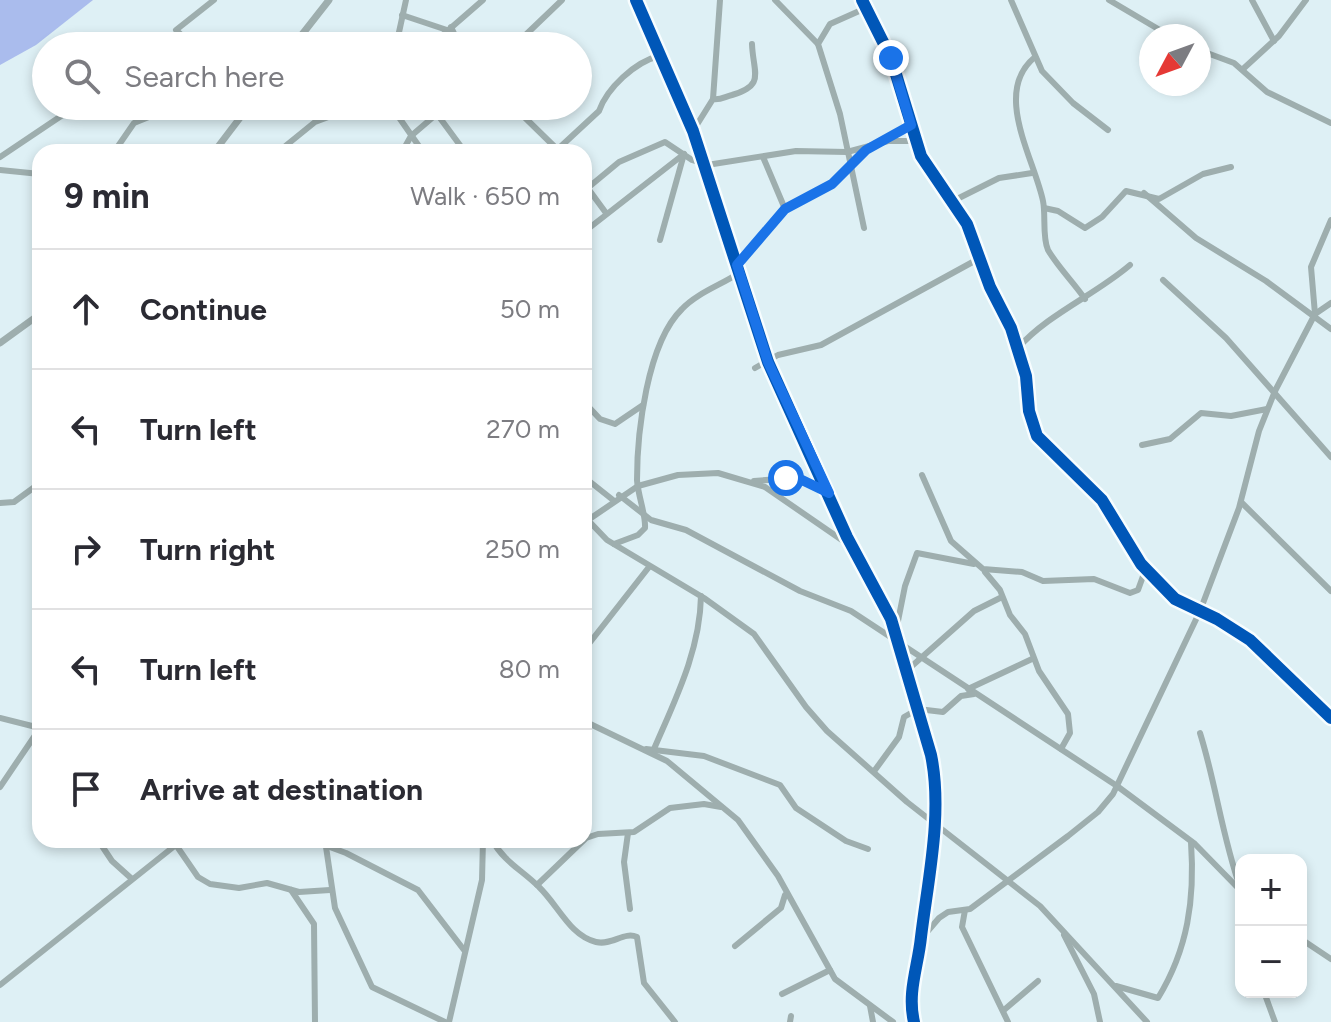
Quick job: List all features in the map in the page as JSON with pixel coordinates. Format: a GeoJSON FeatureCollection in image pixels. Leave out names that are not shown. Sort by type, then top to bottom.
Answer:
{"type":"FeatureCollection","features":[{"type":"Feature","properties":{"kind":"street"},"geometry":{"type":"LineString","coordinates":[[178,32],[176,30],[214,0]]}},
{"type":"Feature","properties":{"kind":"street"},"geometry":{"type":"LineString","coordinates":[[304,32],[329,0]]}},
{"type":"Feature","properties":{"kind":"street"},"geometry":{"type":"LineString","coordinates":[[399,32],[406,0]]}},
{"type":"Feature","properties":{"kind":"street"},"geometry":{"type":"LineString","coordinates":[[446,32],[483,0]]}},
{"type":"Feature","properties":{"kind":"street"},"geometry":{"type":"LineString","coordinates":[[529,32],[562,0]]}},
{"type":"Feature","properties":{"kind":"street"},"geometry":{"type":"LineString","coordinates":[[636,0],[693,131],[768,362],[852,547],[896,631],[904,673],[918,709],[935,772],[931,863],[911,998],[914,1022]]}},
{"type":"Feature","properties":{"kind":"street"},"geometry":{"type":"LineString","coordinates":[[693,131],[713,99],[720,0]]}},
{"type":"Feature","properties":{"kind":"street"},"geometry":{"type":"LineString","coordinates":[[775,0],[818,44],[840,114],[864,228]]}},
{"type":"Feature","properties":{"kind":"street"},"geometry":{"type":"LineString","coordinates":[[862,0],[891,58],[921,156],[967,224],[1018,348],[1037,436],[1102,500],[1146,568],[1175,599],[1250,640],[1331,718]]}},
{"type":"Feature","properties":{"kind":"street"},"geometry":{"type":"LineString","coordinates":[[1011,0],[1042,71],[1073,103],[1108,130]]}},
{"type":"Feature","properties":{"kind":"street"},"geometry":{"type":"LineString","coordinates":[[1109,0],[1150,24]]}},
{"type":"Feature","properties":{"kind":"street"},"geometry":{"type":"LineString","coordinates":[[1252,0],[1274,41]]}},
{"type":"Feature","properties":{"kind":"street"},"geometry":{"type":"LineString","coordinates":[[1243,69],[1274,41],[1306,0]]}},
{"type":"Feature","properties":{"kind":"street"},"geometry":{"type":"LineString","coordinates":[[810,35],[866,8]]}},
{"type":"Feature","properties":{"kind":"street"},"geometry":{"type":"LineString","coordinates":[[402,15],[451,32]]}},
{"type":"Feature","properties":{"kind":"street"},"geometry":{"type":"LineString","coordinates":[[818,44],[824,30]]}},
{"type":"Feature","properties":{"kind":"street"},"geometry":{"type":"LineString","coordinates":[[713,99],[721,100],[752,87],[756,81],[752,44]]}},
{"type":"Feature","properties":{"kind":"street"},"geometry":{"type":"LineString","coordinates":[[1211,54],[1243,69],[1267,92],[1331,123]]}},
{"type":"Feature","properties":{"kind":"street"},"geometry":{"type":"LineString","coordinates":[[592,118],[633,69],[659,56]]}},
{"type":"Feature","properties":{"kind":"street"},"geometry":{"type":"LineString","coordinates":[[1035,57],[1027,63],[1016,90],[1032,173],[1044,208],[1047,246],[1085,299]]}},
{"type":"Feature","properties":{"kind":"street"},"geometry":{"type":"LineString","coordinates":[[0,157],[55,120]]}},
{"type":"Feature","properties":{"kind":"street"},"geometry":{"type":"LineString","coordinates":[[120,144],[134,123],[141,120]]}},
{"type":"Feature","properties":{"kind":"street"},"geometry":{"type":"LineString","coordinates":[[220,144],[237,120]]}},
{"type":"Feature","properties":{"kind":"street"},"geometry":{"type":"LineString","coordinates":[[293,144],[320,120]]}},
{"type":"Feature","properties":{"kind":"street"},"geometry":{"type":"LineString","coordinates":[[400,120],[417,144]]}},
{"type":"Feature","properties":{"kind":"street"},"geometry":{"type":"LineString","coordinates":[[406,144],[430,120]]}},
{"type":"Feature","properties":{"kind":"street"},"geometry":{"type":"LineString","coordinates":[[441,120],[459,144]]}},
{"type":"Feature","properties":{"kind":"street"},"geometry":{"type":"LineString","coordinates":[[527,120],[552,144]]}},
{"type":"Feature","properties":{"kind":"street"},"geometry":{"type":"LineString","coordinates":[[566,144],[590,120]]}},
{"type":"Feature","properties":{"kind":"street"},"geometry":{"type":"LineString","coordinates":[[614,544],[638,535],[646,523],[638,486],[643,405],[657,355],[676,316],[691,300],[738,269],[785,209],[832,184],[875,144],[911,125]]}},
{"type":"Feature","properties":{"kind":"street"},"geometry":{"type":"LineString","coordinates":[[592,182],[619,162],[665,142],[704,165],[796,151],[847,152],[875,144],[916,141]]}},
{"type":"Feature","properties":{"kind":"street"},"geometry":{"type":"LineString","coordinates":[[592,225],[684,154]]}},
{"type":"Feature","properties":{"kind":"street"},"geometry":{"type":"LineString","coordinates":[[660,240],[684,154]]}},
{"type":"Feature","properties":{"kind":"street"},"geometry":{"type":"LineString","coordinates":[[763,157],[785,209]]}},
{"type":"Feature","properties":{"kind":"street"},"geometry":{"type":"LineString","coordinates":[[1044,208],[1058,211],[1085,228],[1102,217],[1122,193],[1144,193],[1159,199],[1203,174],[1231,167]]}},
{"type":"Feature","properties":{"kind":"street"},"geometry":{"type":"LineString","coordinates":[[0,170],[32,173]]}},
{"type":"Feature","properties":{"kind":"street"},"geometry":{"type":"LineString","coordinates":[[953,201],[999,178],[1032,173]]}},
{"type":"Feature","properties":{"kind":"street"},"geometry":{"type":"LineString","coordinates":[[1144,193],[1196,238],[1266,281],[1331,329]]}},
{"type":"Feature","properties":{"kind":"street"},"geometry":{"type":"LineString","coordinates":[[592,196],[606,213]]}},
{"type":"Feature","properties":{"kind":"street"},"geometry":{"type":"LineString","coordinates":[[1314,316],[1311,267],[1331,220]]}},
{"type":"Feature","properties":{"kind":"street"},"geometry":{"type":"LineString","coordinates":[[755,368],[778,355],[821,345],[980,258]]}},
{"type":"Feature","properties":{"kind":"street"},"geometry":{"type":"LineString","coordinates":[[1018,348],[1039,328],[1130,265]]}},
{"type":"Feature","properties":{"kind":"street"},"geometry":{"type":"LineString","coordinates":[[1163,280],[1226,338],[1331,457]]}},
{"type":"Feature","properties":{"kind":"street"},"geometry":{"type":"LineString","coordinates":[[921,939],[939,918],[948,912],[965,910],[1098,812],[1117,786],[1200,611],[1241,502],[1267,409],[1314,316],[1331,303]]}},
{"type":"Feature","properties":{"kind":"street"},"geometry":{"type":"LineString","coordinates":[[0,343],[32,320]]}},
{"type":"Feature","properties":{"kind":"street"},"geometry":{"type":"LineString","coordinates":[[592,410],[600,419],[615,424],[643,405]]}},
{"type":"Feature","properties":{"kind":"street"},"geometry":{"type":"LineString","coordinates":[[1142,445],[1170,439],[1201,413],[1231,416],[1267,409]]}},
{"type":"Feature","properties":{"kind":"street"},"geometry":{"type":"LineString","coordinates":[[592,514],[638,486],[678,475],[718,473],[776,493],[798,513],[824,524],[852,547]]}},
{"type":"Feature","properties":{"kind":"street"},"geometry":{"type":"LineString","coordinates":[[922,475],[951,541],[980,567],[1002,597],[1010,615],[1025,634],[1032,659],[1068,714],[1070,733],[1061,749]]}},
{"type":"Feature","properties":{"kind":"street"},"geometry":{"type":"LineString","coordinates":[[747,481],[792,478],[829,493]]}},
{"type":"Feature","properties":{"kind":"street"},"geometry":{"type":"LineString","coordinates":[[592,482],[642,514],[686,530],[800,591],[851,611],[1117,786],[1191,842],[1235,884]]}},
{"type":"Feature","properties":{"kind":"street"},"geometry":{"type":"LineString","coordinates":[[0,503],[14,502],[32,492]]}},
{"type":"Feature","properties":{"kind":"street"},"geometry":{"type":"LineString","coordinates":[[1241,502],[1331,591]]}},
{"type":"Feature","properties":{"kind":"street"},"geometry":{"type":"LineString","coordinates":[[592,524],[614,544],[701,596],[761,641],[816,719],[907,802],[1058,925],[1147,1022]]}},
{"type":"Feature","properties":{"kind":"street"},"geometry":{"type":"LineString","coordinates":[[896,631],[905,586],[917,553],[980,567],[1022,572],[1043,581],[1094,579],[1130,593],[1138,590],[1146,568]]}},
{"type":"Feature","properties":{"kind":"street"},"geometry":{"type":"LineString","coordinates":[[592,640],[649,567]]}},
{"type":"Feature","properties":{"kind":"street"},"geometry":{"type":"LineString","coordinates":[[654,749],[676,704],[689,664],[701,596]]}},
{"type":"Feature","properties":{"kind":"street"},"geometry":{"type":"LineString","coordinates":[[904,673],[974,611],[1002,597]]}},
{"type":"Feature","properties":{"kind":"street"},"geometry":{"type":"LineString","coordinates":[[875,770],[899,737],[901,722],[918,709],[943,712],[961,696],[1032,659]]}},
{"type":"Feature","properties":{"kind":"street"},"geometry":{"type":"LineString","coordinates":[[0,718],[32,726]]}},
{"type":"Feature","properties":{"kind":"street"},"geometry":{"type":"LineString","coordinates":[[592,725],[667,761],[724,808],[758,845],[840,984],[893,1022]]}},
{"type":"Feature","properties":{"kind":"street"},"geometry":{"type":"LineString","coordinates":[[1200,733],[1210,763],[1223,837],[1235,872]]}},
{"type":"Feature","properties":{"kind":"street"},"geometry":{"type":"LineString","coordinates":[[0,787],[32,740]]}},
{"type":"Feature","properties":{"kind":"street"},"geometry":{"type":"LineString","coordinates":[[642,748],[704,756],[780,785],[796,808],[846,841],[868,849]]}},
{"type":"Feature","properties":{"kind":"street"},"geometry":{"type":"LineString","coordinates":[[592,836],[639,830],[670,808],[704,804],[724,808]]}},
{"type":"Feature","properties":{"kind":"street"},"geometry":{"type":"LineString","coordinates":[[628,833],[624,862],[630,909]]}},
{"type":"Feature","properties":{"kind":"street"},"geometry":{"type":"LineString","coordinates":[[1115,986],[1158,998],[1181,956],[1192,881],[1191,842]]}},
{"type":"Feature","properties":{"kind":"street"},"geometry":{"type":"LineString","coordinates":[[103,848],[112,861],[132,879]]}},
{"type":"Feature","properties":{"kind":"street"},"geometry":{"type":"LineString","coordinates":[[0,985],[171,848]]}},
{"type":"Feature","properties":{"kind":"street"},"geometry":{"type":"LineString","coordinates":[[182,848],[198,877],[210,884],[239,888],[267,883],[291,890],[330,890]]}},
{"type":"Feature","properties":{"kind":"street"},"geometry":{"type":"LineString","coordinates":[[326,848],[330,890],[341,926],[372,987],[447,1022],[482,880],[483,848]]}},
{"type":"Feature","properties":{"kind":"street"},"geometry":{"type":"LineString","coordinates":[[337,848],[418,890],[464,950]]}},
{"type":"Feature","properties":{"kind":"street"},"geometry":{"type":"LineString","coordinates":[[497,848],[504,860],[537,885],[585,938],[601,944],[628,934],[637,937],[644,983],[675,1022]]}},
{"type":"Feature","properties":{"kind":"street"},"geometry":{"type":"LineString","coordinates":[[537,885],[576,848]]}},
{"type":"Feature","properties":{"kind":"street"},"geometry":{"type":"LineString","coordinates":[[291,890],[314,924],[315,1022]]}},
{"type":"Feature","properties":{"kind":"street"},"geometry":{"type":"LineString","coordinates":[[735,946],[781,908],[785,895]]}},
{"type":"Feature","properties":{"kind":"street"},"geometry":{"type":"LineString","coordinates":[[965,910],[962,927],[1008,1022]]}},
{"type":"Feature","properties":{"kind":"street"},"geometry":{"type":"LineString","coordinates":[[1058,925],[1094,994],[1100,1022]]}},
{"type":"Feature","properties":{"kind":"street"},"geometry":{"type":"LineString","coordinates":[[1307,943],[1331,959]]}},
{"type":"Feature","properties":{"kind":"street"},"geometry":{"type":"LineString","coordinates":[[782,994],[830,970]]}},
{"type":"Feature","properties":{"kind":"street"},"geometry":{"type":"LineString","coordinates":[[1004,1010],[1038,981]]}},
{"type":"Feature","properties":{"kind":"street"},"geometry":{"type":"LineString","coordinates":[[1266,998],[1275,1022]]}},
{"type":"Feature","properties":{"kind":"street"},"geometry":{"type":"LineString","coordinates":[[870,1006],[873,1022]]}},
{"type":"Feature","properties":{"kind":"water"},"geometry":{"type":"Polygon","coordinates":[[[0,0],[93,0],[52,32],[32,32],[32,47],[0,65],[0,0]]]}},
{"type":"Feature","properties":{"kind":"cycle path"},"geometry":{"type":"LineString","coordinates":[[636,0],[693,131],[768,362],[847,537],[891,619],[931,755],[935,823],[912,990],[914,1022]]}},
{"type":"Feature","properties":{"kind":"cycle path"},"geometry":{"type":"LineString","coordinates":[[862,0],[891,58],[921,156],[967,224],[990,287],[1011,328],[1026,376],[1029,411],[1037,436],[1102,500],[1141,564],[1175,599],[1217,619],[1250,640],[1331,718]]}},
{"type":"Feature","properties":{"kind":"route"},"geometry":{"type":"LineString","coordinates":[[786,478],[802,480],[829,493],[768,362],[737,265],[785,209],[832,184],[852,168],[866,150],[911,125],[891,58]]}}]}
